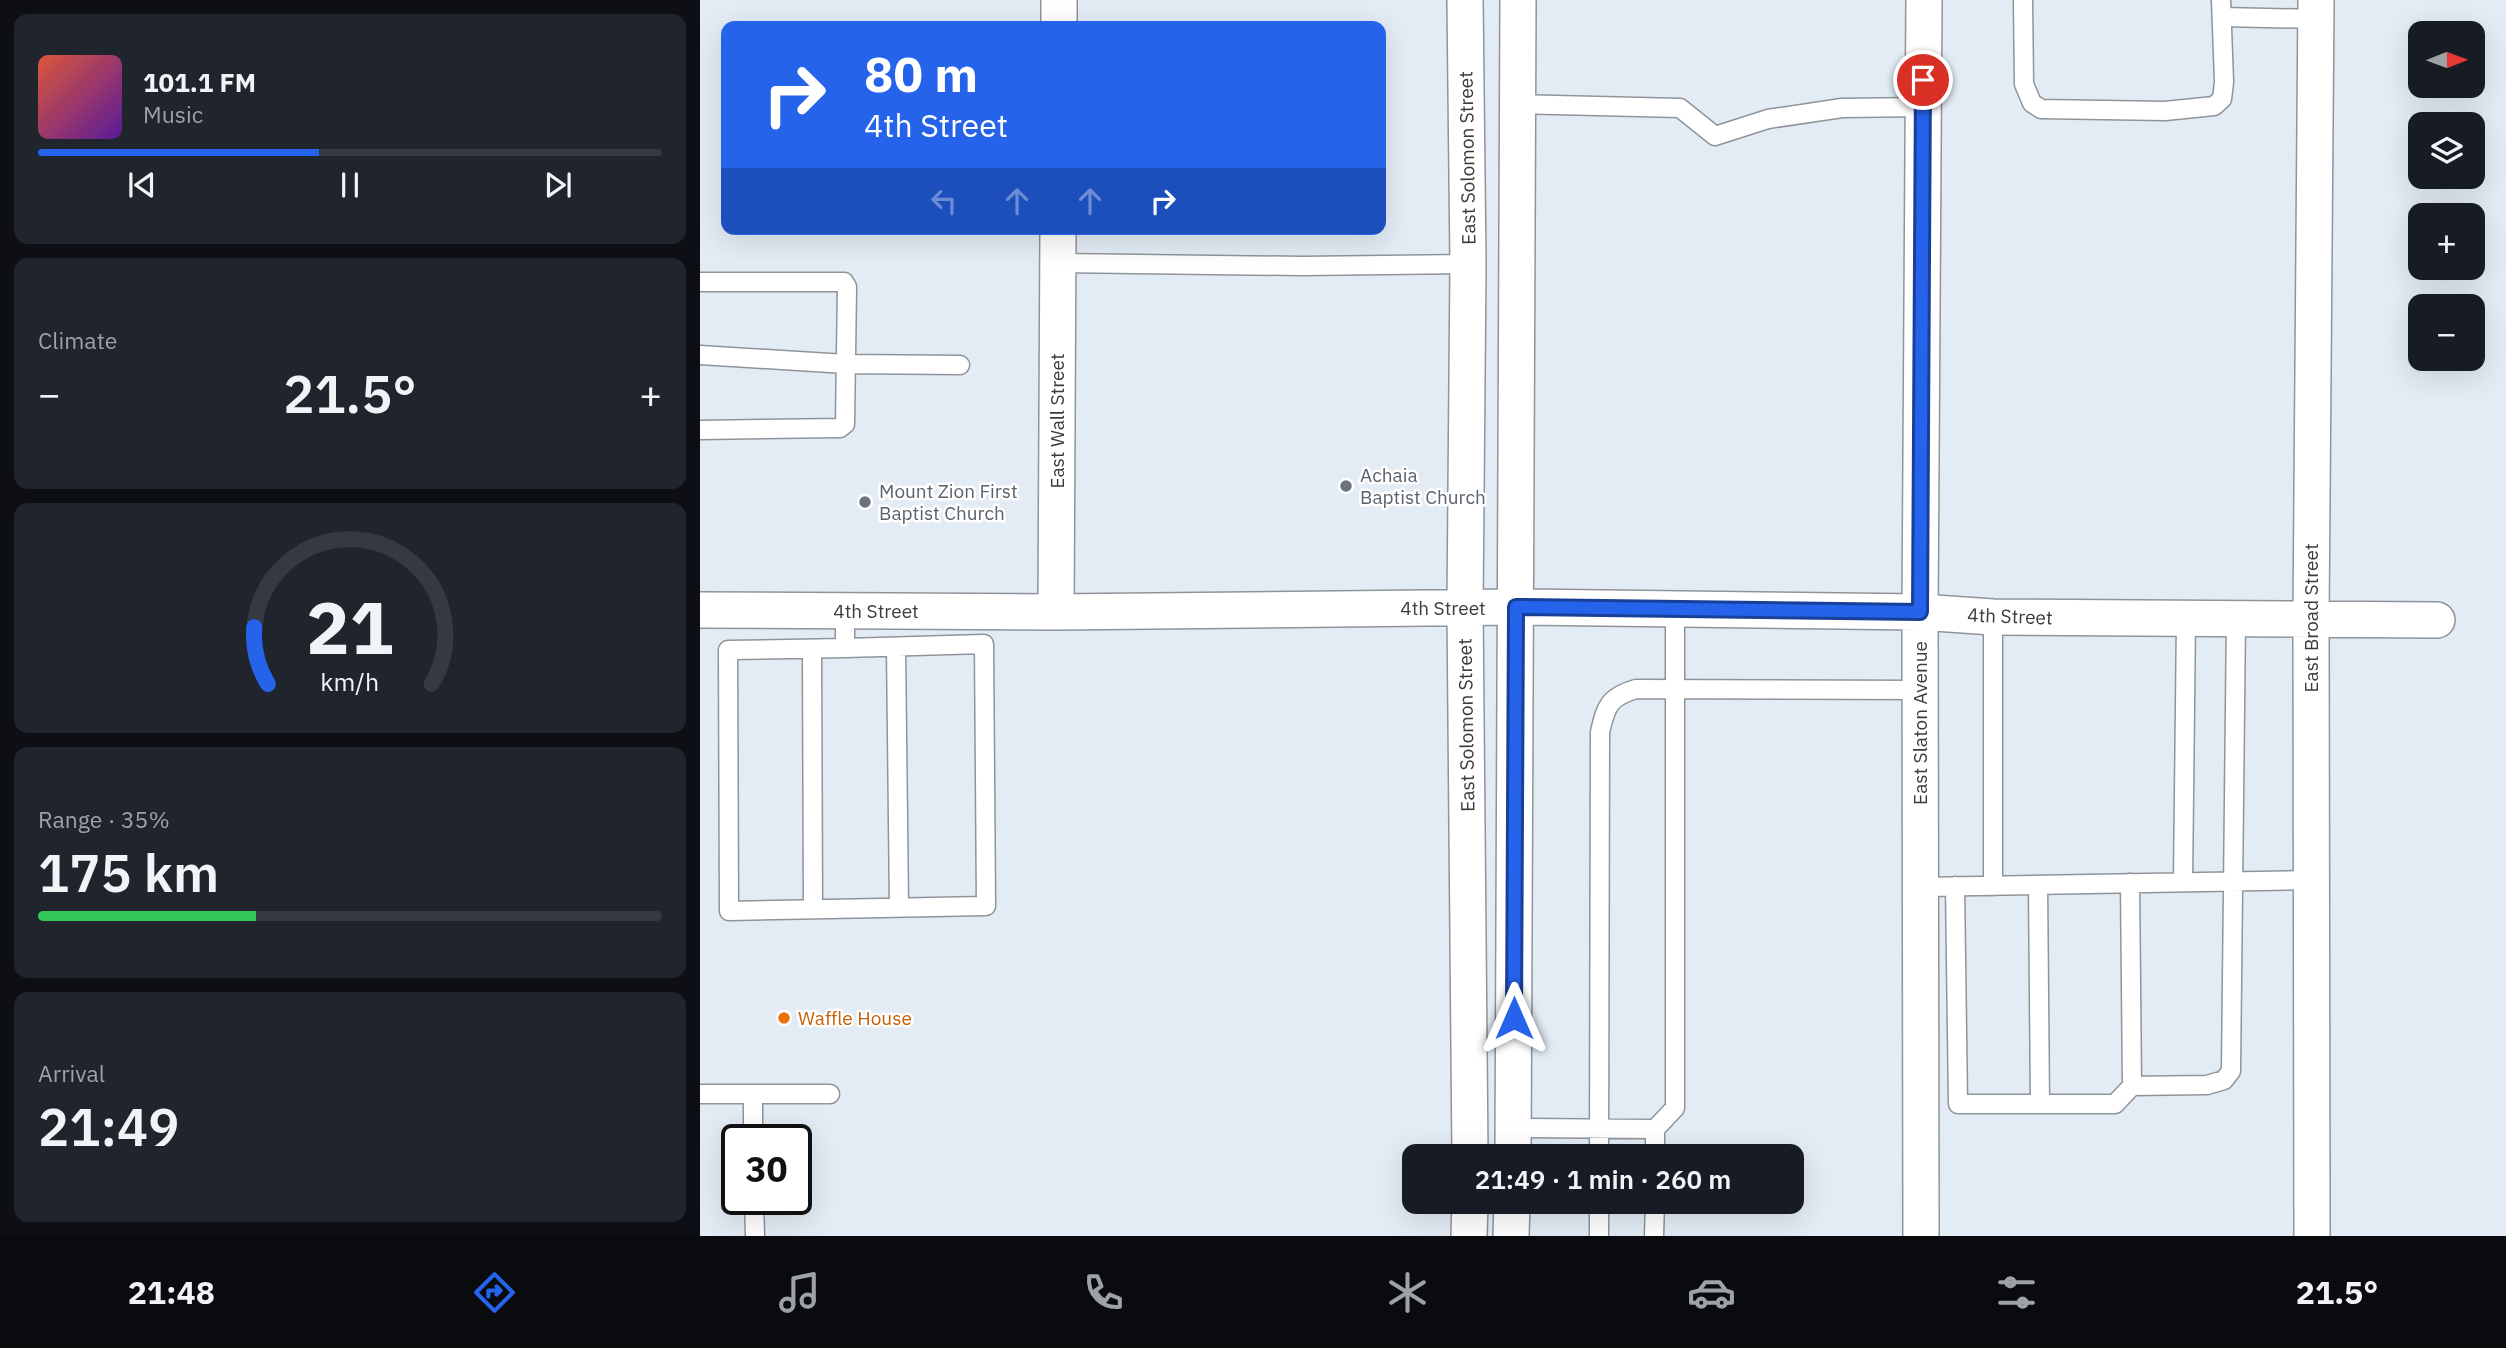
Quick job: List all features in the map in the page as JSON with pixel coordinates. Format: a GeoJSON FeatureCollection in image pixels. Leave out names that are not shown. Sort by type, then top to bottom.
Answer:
{"type":"FeatureCollection","features":[{"type":"Feature","properties":{"kind":"street"},"geometry":{"type":"LineString","coordinates":[[1059,0],[1059,21]]}},
{"type":"Feature","properties":{"kind":"street","name":"East Solomon Street"},"geometry":{"type":"LineString","coordinates":[[1465,0],[1468,264],[1465,607],[1470,1144]]}},
{"type":"Feature","properties":{"kind":"street"},"geometry":{"type":"LineString","coordinates":[[1513,1142],[1518,0]]}},
{"type":"Feature","properties":{"kind":"street","name":"East Slaton Avenue"},"geometry":{"type":"LineString","coordinates":[[1921,1236],[1920,612],[1924,0]]}},
{"type":"Feature","properties":{"kind":"street","name":"East Broad Street"},"geometry":{"type":"LineString","coordinates":[[2312,1236],[2311,618],[2316,9]]}},
{"type":"Feature","properties":{"kind":"street","name":"East Wall Street"},"geometry":{"type":"LineString","coordinates":[[1056,612],[1058,246]]}},
{"type":"Feature","properties":{"kind":"street","name":"4th Street"},"geometry":{"type":"LineString","coordinates":[[700,610],[1056,612],[1516,607],[1920,612],[1993,617],[2437,620]]}},
{"type":"Feature","properties":{"kind":"street"},"geometry":{"type":"LineString","coordinates":[[1469,1214],[1469,1236]]}},
{"type":"Feature","properties":{"kind":"street"},"geometry":{"type":"LineString","coordinates":[[1511,1236],[1512,1214]]}},
{"type":"Feature","properties":{"kind":"lane"},"geometry":{"type":"LineString","coordinates":[[2023,0],[2024,84],[2032,103],[2041,110],[2165,111],[2214,106],[2222,99],[2224,82],[2221,8],[2316,9]]}},
{"type":"Feature","properties":{"kind":"lane"},"geometry":{"type":"LineString","coordinates":[[1518,104],[1681,108],[1715,136],[1768,119],[1842,108],[1923,107]]}},
{"type":"Feature","properties":{"kind":"lane"},"geometry":{"type":"LineString","coordinates":[[1058,246],[1302,266],[1468,264]]}},
{"type":"Feature","properties":{"kind":"lane"},"geometry":{"type":"LineString","coordinates":[[700,282],[844,282],[846,287],[845,424],[840,428],[700,430]]}},
{"type":"Feature","properties":{"kind":"lane"},"geometry":{"type":"LineString","coordinates":[[700,355],[846,364],[960,365]]}},
{"type":"Feature","properties":{"kind":"lane"},"geometry":{"type":"LineString","coordinates":[[1655,1144],[1655,1129],[1675,1108],[1675,609]]}},
{"type":"Feature","properties":{"kind":"lane"},"geometry":{"type":"LineString","coordinates":[[845,611],[845,648]]}},
{"type":"Feature","properties":{"kind":"lane"},"geometry":{"type":"LineString","coordinates":[[1993,617],[1993,886]]}},
{"type":"Feature","properties":{"kind":"lane"},"geometry":{"type":"LineString","coordinates":[[2183,882],[2186,618]]}},
{"type":"Feature","properties":{"kind":"lane"},"geometry":{"type":"LineString","coordinates":[[2132,1086],[2207,1085],[2224,1080],[2231,1071],[2236,618]]}},
{"type":"Feature","properties":{"kind":"lane"},"geometry":{"type":"LineString","coordinates":[[984,644],[986,906],[729,911],[728,650],[896,647],[984,644]]}},
{"type":"Feature","properties":{"kind":"lane"},"geometry":{"type":"LineString","coordinates":[[896,647],[899,907]]}},
{"type":"Feature","properties":{"kind":"lane"},"geometry":{"type":"LineString","coordinates":[[812,649],[813,909]]}},
{"type":"Feature","properties":{"kind":"lane"},"geometry":{"type":"LineString","coordinates":[[1599,1144],[1600,732],[1605,711],[1613,699],[1636,689],[1921,690]]}},
{"type":"Feature","properties":{"kind":"lane"},"geometry":{"type":"LineString","coordinates":[[1920,887],[2312,880]]}},
{"type":"Feature","properties":{"kind":"lane"},"geometry":{"type":"LineString","coordinates":[[1955,886],[1958,1104],[2115,1104],[2132,1086],[2130,883]]}},
{"type":"Feature","properties":{"kind":"lane"},"geometry":{"type":"LineString","coordinates":[[2038,885],[2040,1104]]}},
{"type":"Feature","properties":{"kind":"lane"},"geometry":{"type":"LineString","coordinates":[[700,1094],[830,1094]]}},
{"type":"Feature","properties":{"kind":"lane"},"geometry":{"type":"LineString","coordinates":[[752,1094],[753,1124]]}},
{"type":"Feature","properties":{"kind":"lane"},"geometry":{"type":"LineString","coordinates":[[1513,1142],[1599,1127],[1655,1129]]}},
{"type":"Feature","properties":{"kind":"lane"},"geometry":{"type":"LineString","coordinates":[[1599,1214],[1599,1236]]}},
{"type":"Feature","properties":{"kind":"lane"},"geometry":{"type":"LineString","coordinates":[[1654,1236],[1655,1214]]}},
{"type":"Feature","properties":{"kind":"lane"},"geometry":{"type":"LineString","coordinates":[[754,1215],[755,1236]]}},
{"type":"Feature","properties":{"kind":"shaded area"},"geometry":{"type":"Polygon","coordinates":[[[700,0],[2506,0],[2506,1236],[700,1236],[700,0]]]}},
{"type":"Feature","properties":{"kind":"place","name":"Achaia Baptist Church"},"geometry":{"type":"Point","coordinates":[1346,486]}},
{"type":"Feature","properties":{"kind":"place","name":"Mount Zion First Baptist Church"},"geometry":{"type":"Point","coordinates":[865,502]}},
{"type":"Feature","properties":{"kind":"place","name":"Waffle House"},"geometry":{"type":"Point","coordinates":[784,1018]}},
{"type":"Feature","properties":{"kind":"route"},"geometry":{"type":"LineString","coordinates":[[1514,1018],[1516,607],[1920,612],[1923,80]]}}]}
